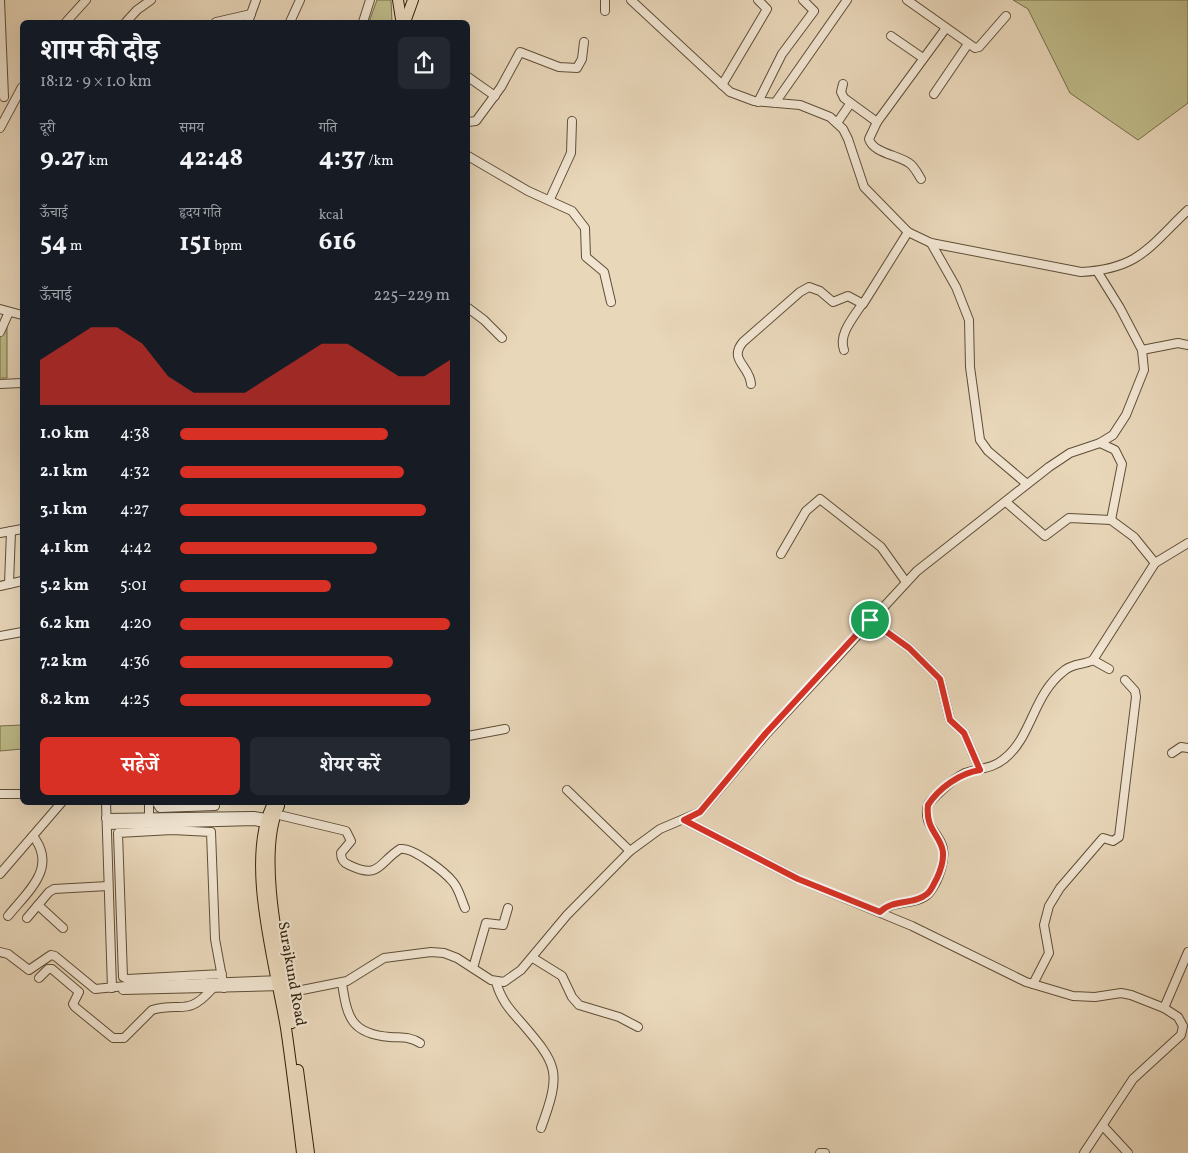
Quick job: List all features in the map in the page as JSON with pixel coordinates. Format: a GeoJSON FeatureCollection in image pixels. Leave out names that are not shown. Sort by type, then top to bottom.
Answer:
{"type":"FeatureCollection","features":[{"type":"Feature","properties":{"kind":"main road"},"geometry":{"type":"LineString","coordinates":[[398,0],[402,20]]}},
{"type":"Feature","properties":{"kind":"main road"},"geometry":{"type":"LineString","coordinates":[[402,20],[407,0]]}},
{"type":"Feature","properties":{"kind":"main road"},"geometry":{"type":"LineString","coordinates":[[403,20],[413,0]]}},
{"type":"Feature","properties":{"kind":"main road","name":"Surajkund Road"},"geometry":{"type":"LineString","coordinates":[[273,805],[270,820],[271,893],[302,1153]]}},
{"type":"Feature","properties":{"kind":"main road","name":"Surajkund Road"},"geometry":{"type":"LineString","coordinates":[[270,820],[278,805]]}},
{"type":"Feature","properties":{"kind":"main road","name":"Surajkund Road"},"geometry":{"type":"LineString","coordinates":[[283,985],[309,1153]]}},
{"type":"Feature","properties":{"kind":"street"},"geometry":{"type":"LineString","coordinates":[[0,0],[2,97],[16,97]]}},
{"type":"Feature","properties":{"kind":"street"},"geometry":{"type":"LineString","coordinates":[[68,20],[86,0]]}},
{"type":"Feature","properties":{"kind":"street"},"geometry":{"type":"LineString","coordinates":[[128,20],[137,10],[151,0]]}},
{"type":"Feature","properties":{"kind":"street"},"geometry":{"type":"LineString","coordinates":[[249,20],[256,0]]}},
{"type":"Feature","properties":{"kind":"street"},"geometry":{"type":"LineString","coordinates":[[291,20],[300,0]]}},
{"type":"Feature","properties":{"kind":"street"},"geometry":{"type":"LineString","coordinates":[[364,20],[370,0]]}},
{"type":"Feature","properties":{"kind":"street"},"geometry":{"type":"LineString","coordinates":[[605,0],[605,11]]}},
{"type":"Feature","properties":{"kind":"street"},"geometry":{"type":"LineString","coordinates":[[631,0],[722,85],[737,96],[758,102],[800,105],[814,109],[837,123],[848,139],[864,188],[908,232],[932,243],[1081,272],[1097,271],[1122,266],[1141,256],[1188,210]]}},
{"type":"Feature","properties":{"kind":"street"},"geometry":{"type":"LineString","coordinates":[[722,85],[767,9],[758,0]]}},
{"type":"Feature","properties":{"kind":"street"},"geometry":{"type":"LineString","coordinates":[[758,102],[782,54],[814,11],[803,0]]}},
{"type":"Feature","properties":{"kind":"street"},"geometry":{"type":"LineString","coordinates":[[775,104],[847,0]]}},
{"type":"Feature","properties":{"kind":"street"},"geometry":{"type":"LineString","coordinates":[[907,0],[916,3],[946,28],[975,48],[979,47],[1006,16]]}},
{"type":"Feature","properties":{"kind":"street"},"geometry":{"type":"LineString","coordinates":[[225,20],[252,14]]}},
{"type":"Feature","properties":{"kind":"street"},"geometry":{"type":"LineString","coordinates":[[921,179],[910,164],[887,154],[870,142],[870,136],[877,122],[946,28]]}},
{"type":"Feature","properties":{"kind":"street"},"geometry":{"type":"LineString","coordinates":[[891,36],[923,58]]}},
{"type":"Feature","properties":{"kind":"street"},"geometry":{"type":"LineString","coordinates":[[470,122],[476,122],[495,96],[520,52],[559,67],[577,68],[582,59],[584,42]]}},
{"type":"Feature","properties":{"kind":"street"},"geometry":{"type":"LineString","coordinates":[[934,94],[968,44]]}},
{"type":"Feature","properties":{"kind":"street"},"geometry":{"type":"LineString","coordinates":[[470,78],[495,96]]}},
{"type":"Feature","properties":{"kind":"street"},"geometry":{"type":"LineString","coordinates":[[843,84],[841,92],[850,104],[877,122]]}},
{"type":"Feature","properties":{"kind":"street"},"geometry":{"type":"LineString","coordinates":[[0,124],[20,90]]}},
{"type":"Feature","properties":{"kind":"street"},"geometry":{"type":"LineString","coordinates":[[837,123],[850,104]]}},
{"type":"Feature","properties":{"kind":"street"},"geometry":{"type":"LineString","coordinates":[[550,200],[571,153],[572,121]]}},
{"type":"Feature","properties":{"kind":"street"},"geometry":{"type":"LineString","coordinates":[[470,157],[528,191],[572,211],[583,225],[588,261],[604,272],[611,302]]}},
{"type":"Feature","properties":{"kind":"street"},"geometry":{"type":"LineString","coordinates":[[844,350],[842,344],[843,336],[908,232]]}},
{"type":"Feature","properties":{"kind":"street"},"geometry":{"type":"LineString","coordinates":[[932,243],[956,287],[969,320],[970,367],[980,440],[988,451],[1027,484]]}},
{"type":"Feature","properties":{"kind":"street"},"geometry":{"type":"LineString","coordinates":[[496,982],[511,978],[533,958],[567,915],[630,851],[660,829],[700,812],[766,733],[870,620],[926,564],[1027,484],[1070,453],[1100,442],[1113,434],[1126,415],[1144,370],[1142,350],[1120,308],[1097,271]]}},
{"type":"Feature","properties":{"kind":"street"},"geometry":{"type":"LineString","coordinates":[[751,384],[749,375],[737,360],[740,346],[800,292],[812,287],[833,302],[848,296],[862,304]]}},
{"type":"Feature","properties":{"kind":"street"},"geometry":{"type":"LineString","coordinates":[[0,309],[20,315]]}},
{"type":"Feature","properties":{"kind":"street"},"geometry":{"type":"LineString","coordinates":[[470,310],[502,338]]}},
{"type":"Feature","properties":{"kind":"street"},"geometry":{"type":"LineString","coordinates":[[0,332],[9,312]]}},
{"type":"Feature","properties":{"kind":"street"},"geometry":{"type":"LineString","coordinates":[[1142,350],[1178,343],[1188,345]]}},
{"type":"Feature","properties":{"kind":"street"},"geometry":{"type":"LineString","coordinates":[[0,384],[20,383]]}},
{"type":"Feature","properties":{"kind":"street"},"geometry":{"type":"LineString","coordinates":[[1100,442],[1115,450],[1122,464],[1111,520]]}},
{"type":"Feature","properties":{"kind":"street"},"geometry":{"type":"LineString","coordinates":[[781,554],[806,511],[820,499],[881,547],[896,572],[906,582]]}},
{"type":"Feature","properties":{"kind":"street"},"geometry":{"type":"LineString","coordinates":[[1006,502],[1046,536],[1069,518],[1111,520],[1134,537],[1155,563]]}},
{"type":"Feature","properties":{"kind":"street"},"geometry":{"type":"LineString","coordinates":[[0,533],[20,529]]}},
{"type":"Feature","properties":{"kind":"street"},"geometry":{"type":"LineString","coordinates":[[9,584],[11,531]]}},
{"type":"Feature","properties":{"kind":"street"},"geometry":{"type":"LineString","coordinates":[[880,912],[889,906],[923,897],[930,891],[940,872],[944,851],[940,840],[930,828],[928,805],[954,779],[1001,762],[1017,747],[1042,694],[1057,677],[1074,665],[1093,660],[1155,563],[1188,543]]}},
{"type":"Feature","properties":{"kind":"street"},"geometry":{"type":"LineString","coordinates":[[0,586],[20,581]]}},
{"type":"Feature","properties":{"kind":"street"},"geometry":{"type":"LineString","coordinates":[[870,620],[909,648],[940,679],[950,720],[964,733],[980,770]]}},
{"type":"Feature","properties":{"kind":"street"},"geometry":{"type":"LineString","coordinates":[[0,636],[20,632]]}},
{"type":"Feature","properties":{"kind":"street"},"geometry":{"type":"LineString","coordinates":[[1093,660],[1109,669]]}},
{"type":"Feature","properties":{"kind":"street"},"geometry":{"type":"LineString","coordinates":[[1033,984],[1048,955],[1044,925],[1049,906],[1057,892],[1103,838],[1113,841],[1119,837],[1136,697],[1135,691],[1125,680]]}},
{"type":"Feature","properties":{"kind":"street"},"geometry":{"type":"LineString","coordinates":[[470,736],[505,729]]}},
{"type":"Feature","properties":{"kind":"street"},"geometry":{"type":"LineString","coordinates":[[1172,753],[1181,746],[1188,748]]}},
{"type":"Feature","properties":{"kind":"street"},"geometry":{"type":"LineString","coordinates":[[568,790],[630,851]]}},
{"type":"Feature","properties":{"kind":"street"},"geometry":{"type":"LineString","coordinates":[[0,794],[20,794]]}},
{"type":"Feature","properties":{"kind":"street"},"geometry":{"type":"LineString","coordinates":[[0,874],[59,805]]}},
{"type":"Feature","properties":{"kind":"street"},"geometry":{"type":"LineString","coordinates":[[106,805],[108,886],[114,988]]}},
{"type":"Feature","properties":{"kind":"street"},"geometry":{"type":"LineString","coordinates":[[149,805],[149,820]]}},
{"type":"Feature","properties":{"kind":"street"},"geometry":{"type":"LineString","coordinates":[[157,805],[158,808],[203,805]]}},
{"type":"Feature","properties":{"kind":"street"},"geometry":{"type":"LineString","coordinates":[[208,819],[215,805]]}},
{"type":"Feature","properties":{"kind":"street"},"geometry":{"type":"LineString","coordinates":[[163,808],[164,817]]}},
{"type":"Feature","properties":{"kind":"street"},"geometry":{"type":"LineString","coordinates":[[106,822],[149,820],[164,817],[270,820],[346,831],[351,841],[341,853],[342,859],[346,864],[365,871],[376,871],[400,849],[411,850],[450,878],[465,908]]}},
{"type":"Feature","properties":{"kind":"street"},"geometry":{"type":"LineString","coordinates":[[208,819],[118,834],[123,977],[127,979],[223,981],[283,985],[342,983],[384,958],[411,954],[444,953],[496,982],[505,1004],[543,1046],[552,1063],[554,1078],[551,1099],[541,1128]]}},
{"type":"Feature","properties":{"kind":"street"},"geometry":{"type":"LineString","coordinates":[[149,820],[172,826],[211,832],[215,939],[223,981]]}},
{"type":"Feature","properties":{"kind":"street"},"geometry":{"type":"LineString","coordinates":[[684,820],[798,879],[880,912],[1033,984],[1073,996],[1095,997],[1121,993],[1131,995],[1164,1008],[1181,1021],[1183,1026],[1181,1034],[1133,1079],[1084,1153]]}},
{"type":"Feature","properties":{"kind":"street"},"geometry":{"type":"LineString","coordinates":[[8,916],[41,872],[42,849],[33,836]]}},
{"type":"Feature","properties":{"kind":"street"},"geometry":{"type":"LineString","coordinates":[[26,918],[49,892],[57,888],[108,886]]}},
{"type":"Feature","properties":{"kind":"street"},"geometry":{"type":"LineString","coordinates":[[38,905],[63,928]]}},
{"type":"Feature","properties":{"kind":"street"},"geometry":{"type":"LineString","coordinates":[[473,968],[486,923],[503,925],[508,908]]}},
{"type":"Feature","properties":{"kind":"street"},"geometry":{"type":"LineString","coordinates":[[0,952],[8,954],[29,970],[51,956],[55,956],[92,988],[223,981]]}},
{"type":"Feature","properties":{"kind":"street"},"geometry":{"type":"LineString","coordinates":[[1164,1008],[1188,952]]}},
{"type":"Feature","properties":{"kind":"street"},"geometry":{"type":"LineString","coordinates":[[533,958],[562,976],[572,998],[579,1005],[614,1015],[638,1027]]}},
{"type":"Feature","properties":{"kind":"street"},"geometry":{"type":"LineString","coordinates":[[39,978],[48,969],[52,968],[79,992],[74,1004],[75,1007],[113,1038],[119,1040],[152,1010],[193,1006],[223,981]]}},
{"type":"Feature","properties":{"kind":"street"},"geometry":{"type":"LineString","coordinates":[[342,983],[348,1011],[357,1027],[377,1036],[408,1037],[420,1043]]}},
{"type":"Feature","properties":{"kind":"street"},"geometry":{"type":"LineString","coordinates":[[114,988],[129,991],[213,988]]}},
{"type":"Feature","properties":{"kind":"street"},"geometry":{"type":"LineString","coordinates":[[1103,1126],[1128,1153]]}},
{"type":"Feature","properties":{"kind":"street"},"geometry":{"type":"LineString","coordinates":[[820,1153],[825,1153]]}},
{"type":"Feature","properties":{"kind":"shaded area"},"geometry":{"type":"Polygon","coordinates":[[[377,0],[391,0],[392,20],[370,20],[377,0]]]}},
{"type":"Feature","properties":{"kind":"shaded area"},"geometry":{"type":"Polygon","coordinates":[[[1013,0],[1188,0],[1188,103],[1138,140],[1070,93],[1028,9],[1013,0]]]}},
{"type":"Feature","properties":{"kind":"shaded area"},"geometry":{"type":"Polygon","coordinates":[[[7,316],[7,378],[0,378],[0,334],[7,316]]]}},
{"type":"Feature","properties":{"kind":"shaded area"},"geometry":{"type":"Polygon","coordinates":[[[20,725],[20,749],[0,751],[0,726],[20,725]]]}},
{"type":"Feature","properties":{"kind":"route"},"geometry":{"type":"LineString","coordinates":[[870,620],[886,629],[909,648],[940,679],[944,689],[950,720],[953,725],[964,733],[980,770],[954,779],[928,805],[930,828],[940,840],[944,851],[940,872],[928,894],[918,899],[889,906],[880,912],[798,879],[684,820],[700,812],[766,733],[843,652],[870,620]]}}]}
